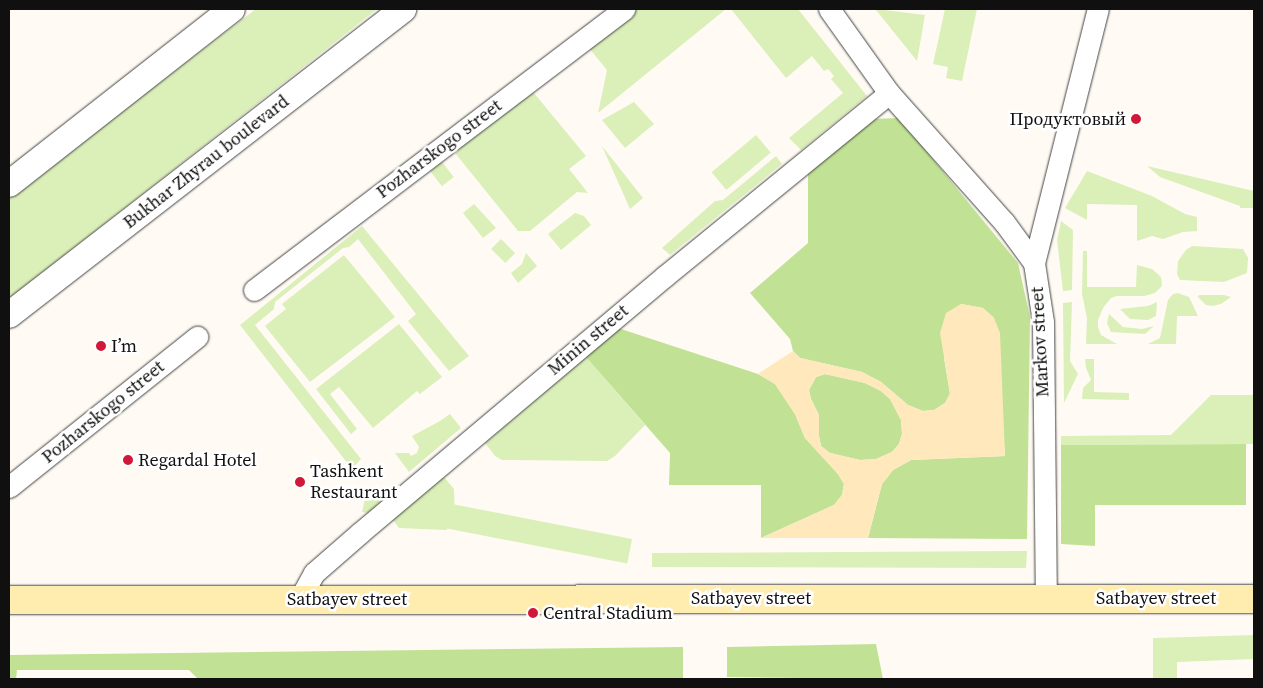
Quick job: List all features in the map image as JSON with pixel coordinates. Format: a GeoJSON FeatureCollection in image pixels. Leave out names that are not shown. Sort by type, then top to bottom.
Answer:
{"type":"FeatureCollection","features":[{"type":"Feature","properties":{"kind":"main road","name":"Satbayev street"},"geometry":{"type":"LineString","coordinates":[[9,600],[1254,598]]}},
{"type":"Feature","properties":{"kind":"street"},"geometry":{"type":"LineString","coordinates":[[9,184],[232,9]]}},
{"type":"Feature","properties":{"kind":"street","name":"Bukhar Zhyrau boulevard"},"geometry":{"type":"LineString","coordinates":[[9,315],[403,9]]}},
{"type":"Feature","properties":{"kind":"street","name":"Pozharskogo street"},"geometry":{"type":"LineString","coordinates":[[254,290],[624,9]]}},
{"type":"Feature","properties":{"kind":"street","name":"Markov street"},"geometry":{"type":"LineString","coordinates":[[829,9],[890,93],[1004,222],[1034,263],[1043,322],[1046,598]]}},
{"type":"Feature","properties":{"kind":"street"},"geometry":{"type":"LineString","coordinates":[[1034,263],[1098,9]]}},
{"type":"Feature","properties":{"kind":"street","name":"Minin street"},"geometry":{"type":"LineString","coordinates":[[299,600],[314,573],[361,532],[665,276],[890,93]]}},
{"type":"Feature","properties":{"kind":"street","name":"Pozharskogo street"},"geometry":{"type":"LineString","coordinates":[[9,487],[197,338]]}},
{"type":"Feature","properties":{"kind":"green space"},"geometry":{"type":"Polygon","coordinates":[[[256,9],[377,9],[9,299],[9,197],[256,9]]]}},
{"type":"Feature","properties":{"kind":"green space"},"geometry":{"type":"Polygon","coordinates":[[[636,9],[726,9],[598,113],[607,70],[588,47],[636,9]]]}},
{"type":"Feature","properties":{"kind":"green space"},"geometry":{"type":"Polygon","coordinates":[[[731,9],[798,9],[867,96],[801,150],[789,138],[843,93],[831,79],[834,76],[828,69],[824,71],[812,56],[786,78],[731,9]]]}},
{"type":"Feature","properties":{"kind":"green space"},"geometry":{"type":"Polygon","coordinates":[[[945,9],[977,9],[962,81],[946,78],[948,67],[933,64],[945,9]]]}},
{"type":"Feature","properties":{"kind":"green space"},"geometry":{"type":"Polygon","coordinates":[[[876,10],[925,15],[917,61],[876,10]]]}},
{"type":"Feature","properties":{"kind":"green space"},"geometry":{"type":"Polygon","coordinates":[[[529,87],[586,156],[569,169],[588,193],[577,192],[530,231],[518,231],[451,148],[529,87]]]}},
{"type":"Feature","properties":{"kind":"green space"},"geometry":{"type":"Polygon","coordinates":[[[634,102],[654,124],[625,148],[602,120],[634,102]]]}},
{"type":"Feature","properties":{"kind":"green space"},"geometry":{"type":"Polygon","coordinates":[[[899,118],[1018,263],[1030,317],[1027,539],[868,538],[882,484],[893,470],[911,460],[1005,456],[994,318],[983,308],[961,304],[944,358],[950,394],[945,403],[934,410],[923,411],[908,405],[881,382],[862,372],[800,358],[793,351],[790,339],[750,293],[808,243],[808,172],[872,119],[899,118]]]}},
{"type":"Feature","properties":{"kind":"green space"},"geometry":{"type":"Polygon","coordinates":[[[756,135],[771,153],[726,190],[712,172],[756,135]]]}},
{"type":"Feature","properties":{"kind":"green space"},"geometry":{"type":"Polygon","coordinates":[[[602,146],[643,198],[630,209],[602,146]]]}},
{"type":"Feature","properties":{"kind":"green space"},"geometry":{"type":"Polygon","coordinates":[[[776,156],[782,164],[670,255],[662,248],[715,201],[723,200],[776,156]]]}},
{"type":"Feature","properties":{"kind":"green space"},"geometry":{"type":"Polygon","coordinates":[[[439,158],[454,177],[442,186],[427,167],[439,158]]]}},
{"type":"Feature","properties":{"kind":"green space"},"geometry":{"type":"Polygon","coordinates":[[[1147,166],[1254,191],[1254,208],[1240,208],[1240,206],[1160,177],[1147,166]]]}},
{"type":"Feature","properties":{"kind":"green space"},"geometry":{"type":"Polygon","coordinates":[[[1087,171],[1152,196],[1185,214],[1197,217],[1197,231],[1183,232],[1163,239],[1152,236],[1137,241],[1137,205],[1087,204],[1087,220],[1065,208],[1087,171]]]}},
{"type":"Feature","properties":{"kind":"green space"},"geometry":{"type":"Polygon","coordinates":[[[474,204],[496,228],[483,238],[463,213],[474,204]]]}},
{"type":"Feature","properties":{"kind":"green space"},"geometry":{"type":"Polygon","coordinates":[[[575,213],[584,216],[591,225],[561,250],[548,234],[575,213]]]}},
{"type":"Feature","properties":{"kind":"green space"},"geometry":{"type":"Polygon","coordinates":[[[1061,221],[1073,230],[1072,290],[1063,291],[1057,240],[1061,221]]]}},
{"type":"Feature","properties":{"kind":"green space"},"geometry":{"type":"Polygon","coordinates":[[[362,226],[469,356],[449,371],[408,321],[416,314],[358,239],[349,247],[343,248],[275,302],[274,309],[255,325],[361,459],[352,469],[240,325],[362,226]]]}},
{"type":"Feature","properties":{"kind":"green space"},"geometry":{"type":"Polygon","coordinates":[[[501,239],[515,253],[505,263],[491,249],[501,239]]]}},
{"type":"Feature","properties":{"kind":"green space"},"geometry":{"type":"Polygon","coordinates":[[[1192,246],[1243,249],[1248,258],[1247,273],[1224,282],[1180,280],[1177,274],[1178,261],[1186,250],[1192,246]]]}},
{"type":"Feature","properties":{"kind":"green space"},"geometry":{"type":"Polygon","coordinates":[[[1083,251],[1087,251],[1087,287],[1136,287],[1137,265],[1152,269],[1161,277],[1162,286],[1155,293],[1144,296],[1117,296],[1111,298],[1103,308],[1098,320],[1101,335],[1117,344],[1086,344],[1087,318],[1082,294],[1083,251]]]}},
{"type":"Feature","properties":{"kind":"green space"},"geometry":{"type":"Polygon","coordinates":[[[526,253],[537,266],[518,283],[511,273],[522,264],[526,253]]]}},
{"type":"Feature","properties":{"kind":"green space"},"geometry":{"type":"Polygon","coordinates":[[[344,255],[395,317],[310,382],[265,326],[286,309],[282,304],[344,255]]]}},
{"type":"Feature","properties":{"kind":"green space"},"geometry":{"type":"Polygon","coordinates":[[[1178,293],[1189,297],[1198,316],[1177,316],[1176,344],[1148,344],[1160,338],[1168,300],[1173,294],[1178,293]]]}},
{"type":"Feature","properties":{"kind":"green space"},"geometry":{"type":"Polygon","coordinates":[[[1199,295],[1224,295],[1231,297],[1221,304],[1212,306],[1206,305],[1198,297],[1199,295]]]}},
{"type":"Feature","properties":{"kind":"green space"},"geometry":{"type":"Polygon","coordinates":[[[1072,302],[1070,361],[1078,374],[1064,403],[1063,303],[1072,302]]]}},
{"type":"Feature","properties":{"kind":"green space"},"geometry":{"type":"Polygon","coordinates":[[[1157,302],[1156,316],[1148,320],[1130,319],[1120,309],[1148,306],[1157,302]]]}},
{"type":"Feature","properties":{"kind":"green space"},"geometry":{"type":"Polygon","coordinates":[[[1109,314],[1123,327],[1142,329],[1154,326],[1145,334],[1111,332],[1107,323],[1109,314]]]}},
{"type":"Feature","properties":{"kind":"green space"},"geometry":{"type":"Polygon","coordinates":[[[399,324],[442,377],[420,394],[417,391],[373,428],[339,387],[330,394],[357,429],[351,434],[316,389],[399,324]]]}},
{"type":"Feature","properties":{"kind":"green space"},"geometry":{"type":"Polygon","coordinates":[[[618,328],[758,374],[775,384],[795,414],[805,438],[838,474],[844,484],[842,495],[834,505],[761,538],[761,485],[669,485],[670,453],[586,357],[618,328]]]}},
{"type":"Feature","properties":{"kind":"green space"},"geometry":{"type":"Polygon","coordinates":[[[586,357],[645,425],[615,456],[607,461],[502,460],[495,456],[485,443],[586,357]]]}},
{"type":"Feature","properties":{"kind":"green space"},"geometry":{"type":"Polygon","coordinates":[[[1085,359],[1094,359],[1094,392],[1129,393],[1129,400],[1082,399],[1083,388],[1091,380],[1086,368],[1085,359]]]}},
{"type":"Feature","properties":{"kind":"green space"},"geometry":{"type":"Polygon","coordinates":[[[825,374],[865,383],[881,391],[890,399],[901,420],[902,434],[899,444],[892,452],[876,459],[860,460],[830,453],[821,446],[819,415],[809,390],[816,377],[825,374]]]}},
{"type":"Feature","properties":{"kind":"green space"},"geometry":{"type":"Polygon","coordinates":[[[1211,395],[1254,395],[1254,444],[1061,445],[1061,436],[1171,435],[1211,395]]]}},
{"type":"Feature","properties":{"kind":"green space"},"geometry":{"type":"Polygon","coordinates":[[[450,414],[461,428],[409,472],[395,453],[409,453],[411,456],[417,453],[419,447],[412,436],[450,414]]]}},
{"type":"Feature","properties":{"kind":"green space"},"geometry":{"type":"Polygon","coordinates":[[[1246,444],[1246,505],[1095,505],[1095,546],[1061,544],[1061,445],[1246,444]]]}},
{"type":"Feature","properties":{"kind":"green space"},"geometry":{"type":"Polygon","coordinates":[[[444,477],[454,489],[455,520],[446,530],[399,528],[393,520],[444,477]]]}},
{"type":"Feature","properties":{"kind":"green space"},"geometry":{"type":"Polygon","coordinates":[[[367,487],[632,539],[627,564],[362,512],[367,487]]]}},
{"type":"Feature","properties":{"kind":"green space"},"geometry":{"type":"Polygon","coordinates":[[[1027,551],[1026,568],[652,567],[652,553],[1027,551]]]}},
{"type":"Feature","properties":{"kind":"green space"},"geometry":{"type":"Polygon","coordinates":[[[1254,635],[1254,659],[1177,662],[1177,679],[1153,679],[1153,638],[1254,635]]]}},
{"type":"Feature","properties":{"kind":"green space"},"geometry":{"type":"Polygon","coordinates":[[[876,644],[883,679],[727,677],[727,647],[876,644]]]}},
{"type":"Feature","properties":{"kind":"green space"},"geometry":{"type":"Polygon","coordinates":[[[683,647],[683,678],[673,679],[198,679],[189,670],[17,670],[16,679],[9,679],[9,655],[683,647]]]}},
{"type":"Feature","properties":{"kind":"sand"},"geometry":{"type":"Polygon","coordinates":[[[961,304],[983,308],[994,318],[1000,333],[1005,456],[911,460],[893,470],[882,484],[868,538],[761,538],[834,505],[842,495],[844,484],[838,474],[805,438],[795,414],[775,384],[758,374],[793,351],[800,358],[862,372],[881,382],[908,405],[923,411],[934,410],[945,403],[950,393],[940,333],[946,313],[961,304]],[[825,374],[816,377],[809,390],[819,415],[821,446],[830,453],[860,460],[876,459],[892,452],[899,444],[902,434],[901,420],[890,399],[881,391],[865,383],[825,374]]]}},
{"type":"Feature","properties":{"kind":"place","name":"Продуктовый"},"geometry":{"type":"Point","coordinates":[1136,119]}},
{"type":"Feature","properties":{"kind":"place","name":"I’m"},"geometry":{"type":"Point","coordinates":[101,346]}},
{"type":"Feature","properties":{"kind":"place","name":"Regardal Hotel"},"geometry":{"type":"Point","coordinates":[128,460]}},
{"type":"Feature","properties":{"kind":"place","name":"Tashkent Restaurant"},"geometry":{"type":"Point","coordinates":[300,482]}},
{"type":"Feature","properties":{"kind":"place","name":"Central Stadium"},"geometry":{"type":"Point","coordinates":[533,613]}}]}
